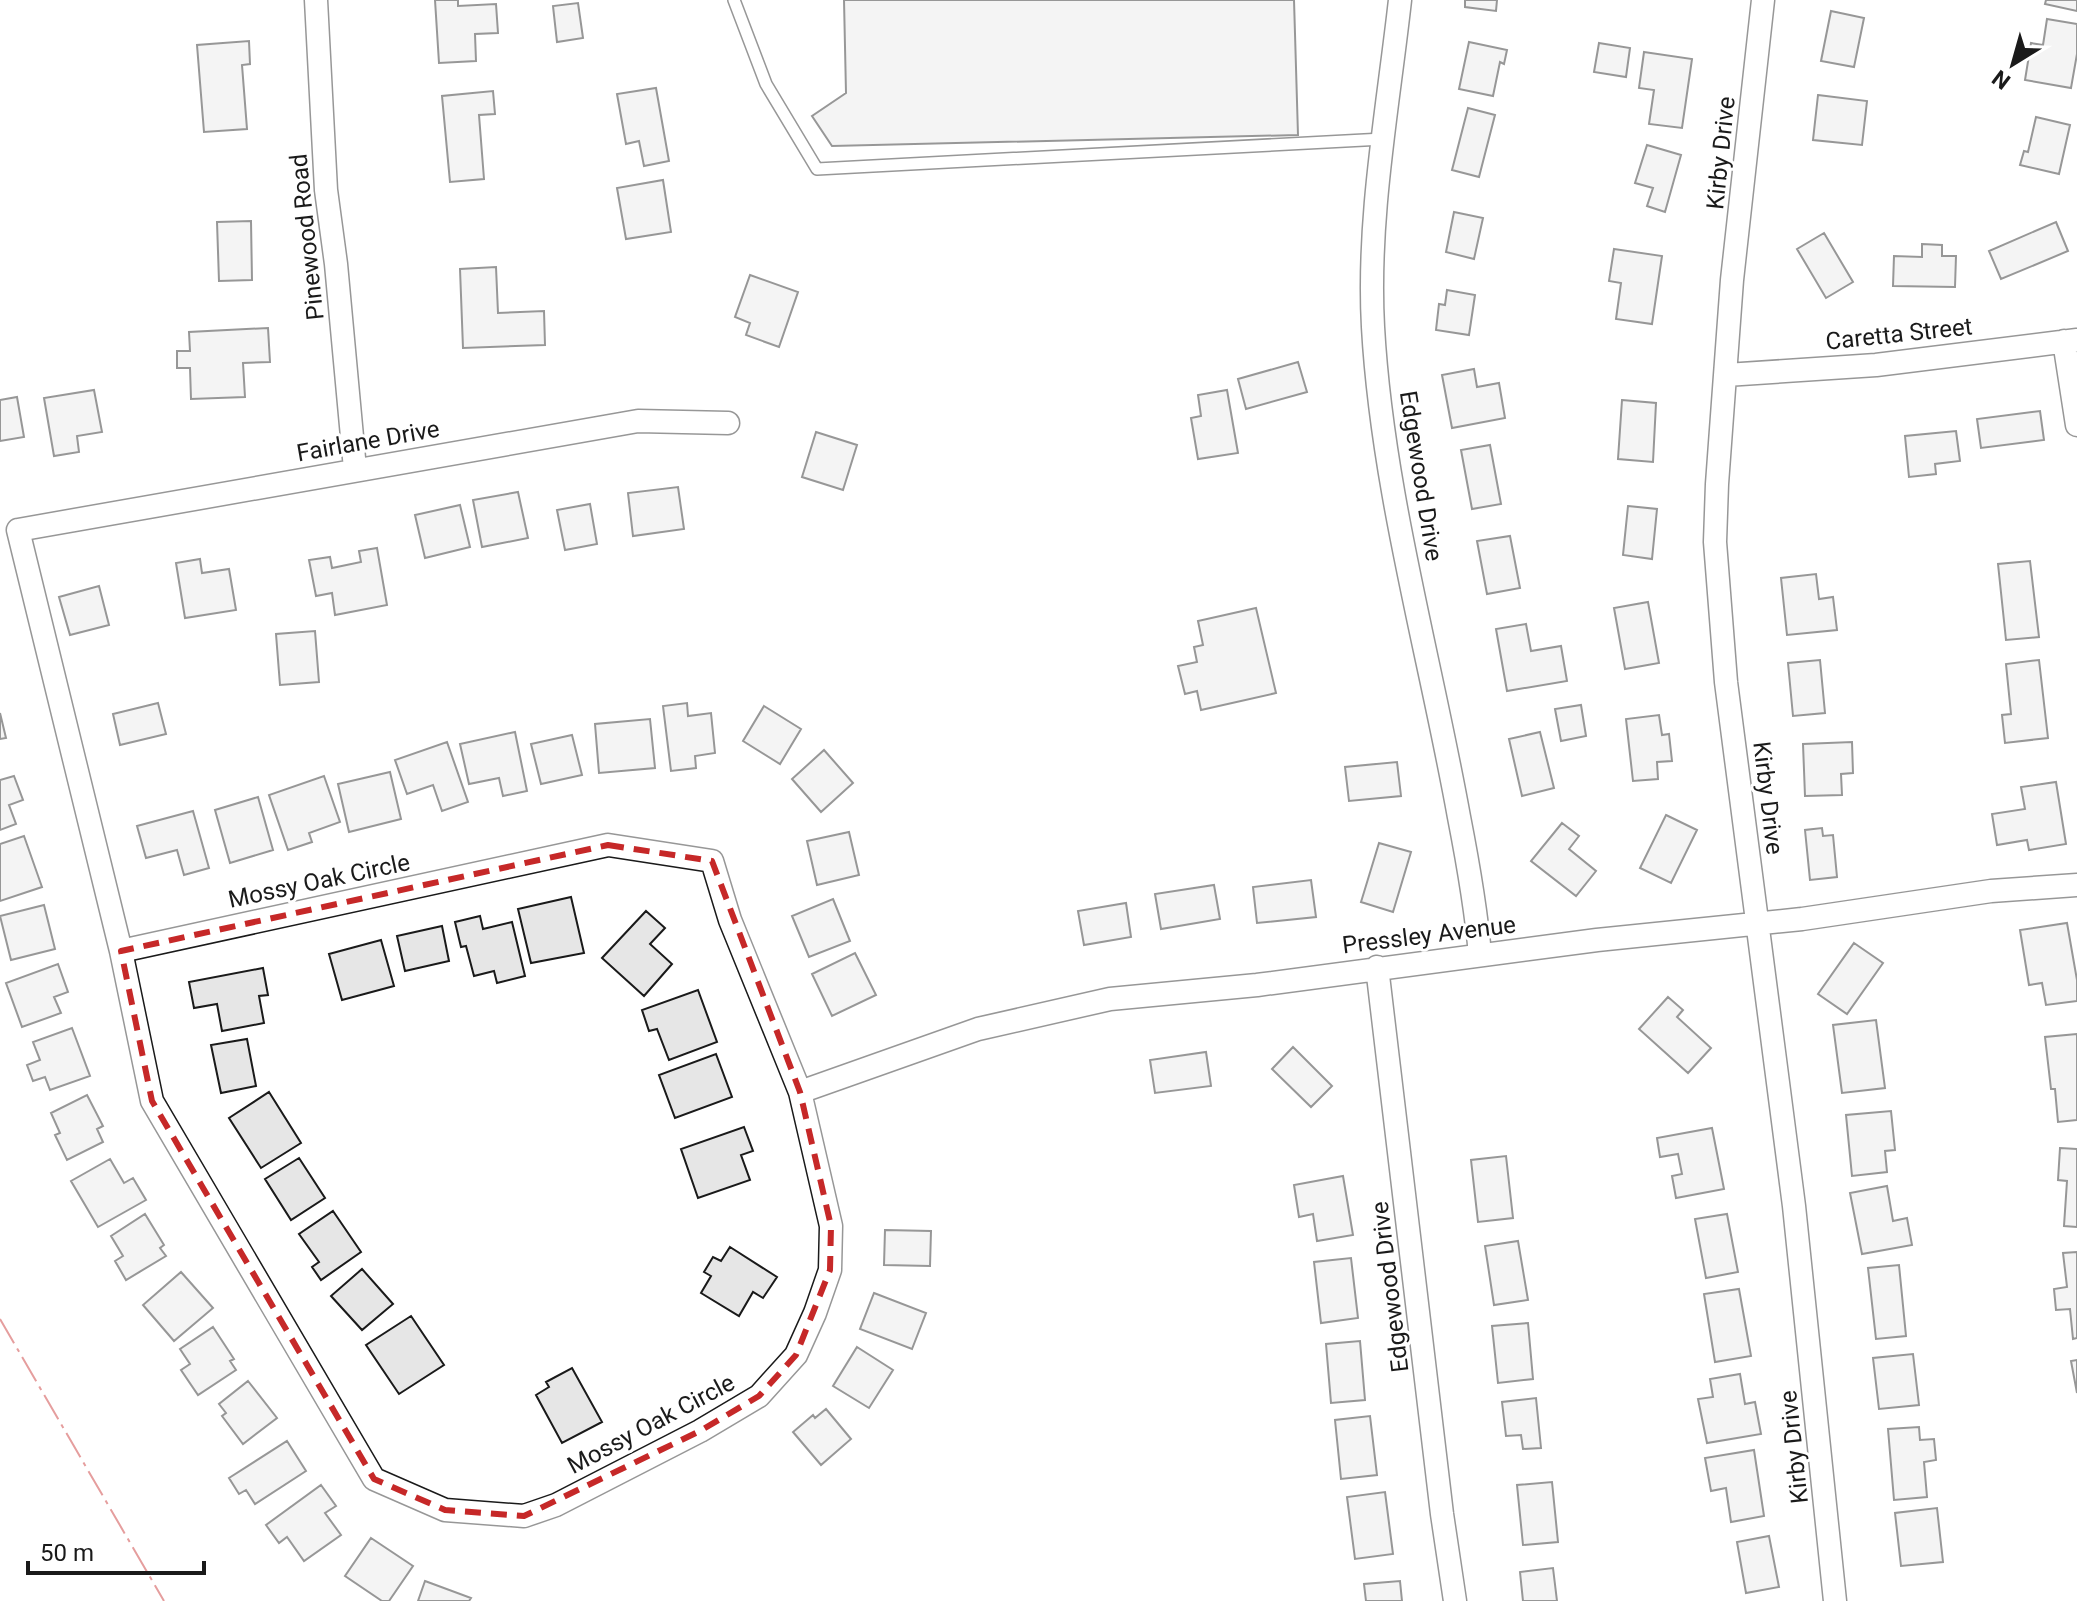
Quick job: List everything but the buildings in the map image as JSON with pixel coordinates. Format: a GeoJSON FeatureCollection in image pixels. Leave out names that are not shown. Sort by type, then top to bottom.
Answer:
{"type":"FeatureCollection","features":[{"type":"Feature","properties":{"kind":"street","name":"Pinewood Road"},"geometry":{"type":"LineString","coordinates":[[316,0],[326,190],[355,469]]}},
{"type":"Feature","properties":{"kind":"street","name":"Edgewood Drive"},"geometry":{"type":"LineString","coordinates":[[1400,0],[1373,242],[1373,325],[1385,438],[1447,747],[1476,913],[1480,955]]}},
{"type":"Feature","properties":{"kind":"street","name":"Kirby Drive"},"geometry":{"type":"LineString","coordinates":[[1763,0],[1732,280],[1715,542],[1726,682],[1798,1237],[1835,1601]]}},
{"type":"Feature","properties":{"kind":"street","name":"Caretta Street"},"geometry":{"type":"LineString","coordinates":[[1726,375],[1876,365],[2071,340]]}},
{"type":"Feature","properties":{"kind":"street"},"geometry":{"type":"LineString","coordinates":[[2071,340],[2077,425]]}},
{"type":"Feature","properties":{"kind":"street","name":"Fairlane Drive"},"geometry":{"type":"LineString","coordinates":[[18,530],[638,421],[728,423]]}},
{"type":"Feature","properties":{"kind":"street","name":"Mossy Oak Circle"},"geometry":{"type":"LineString","coordinates":[[18,530],[121,951],[152,1101],[374,1479],[445,1510],[524,1516],[556,1505],[700,1431],[759,1396],[796,1355],[830,1270],[831,1226],[800,1092],[730,920],[712,861],[608,845],[121,951]]}},
{"type":"Feature","properties":{"kind":"street","name":"Pressley Avenue"},"geometry":{"type":"LineString","coordinates":[[800,1092],[978,1029],[1110,999],[1257,985],[1377,967],[1758,923],[1991,891],[2077,885]]}},
{"type":"Feature","properties":{"kind":"street","name":"Edgewood Drive"},"geometry":{"type":"LineString","coordinates":[[1377,967],[1455,1601]]}},
{"type":"Feature","properties":{"kind":"lane"},"geometry":{"type":"LineString","coordinates":[[734,0],[766,84],[817,169],[1384,139]]}},
{"type":"Feature","properties":{"kind":"highlighted area"},"geometry":{"type":"Polygon","coordinates":[[[608,845],[712,861],[800,1092],[831,1226],[830,1270],[796,1355],[759,1396],[700,1431],[524,1516],[445,1510],[374,1479],[152,1101],[121,951],[608,845]]]}},
{"type":"Feature","properties":{"kind":"power"},"geometry":{"type":"LineString","coordinates":[[0,1319],[164,1601]]}}]}
